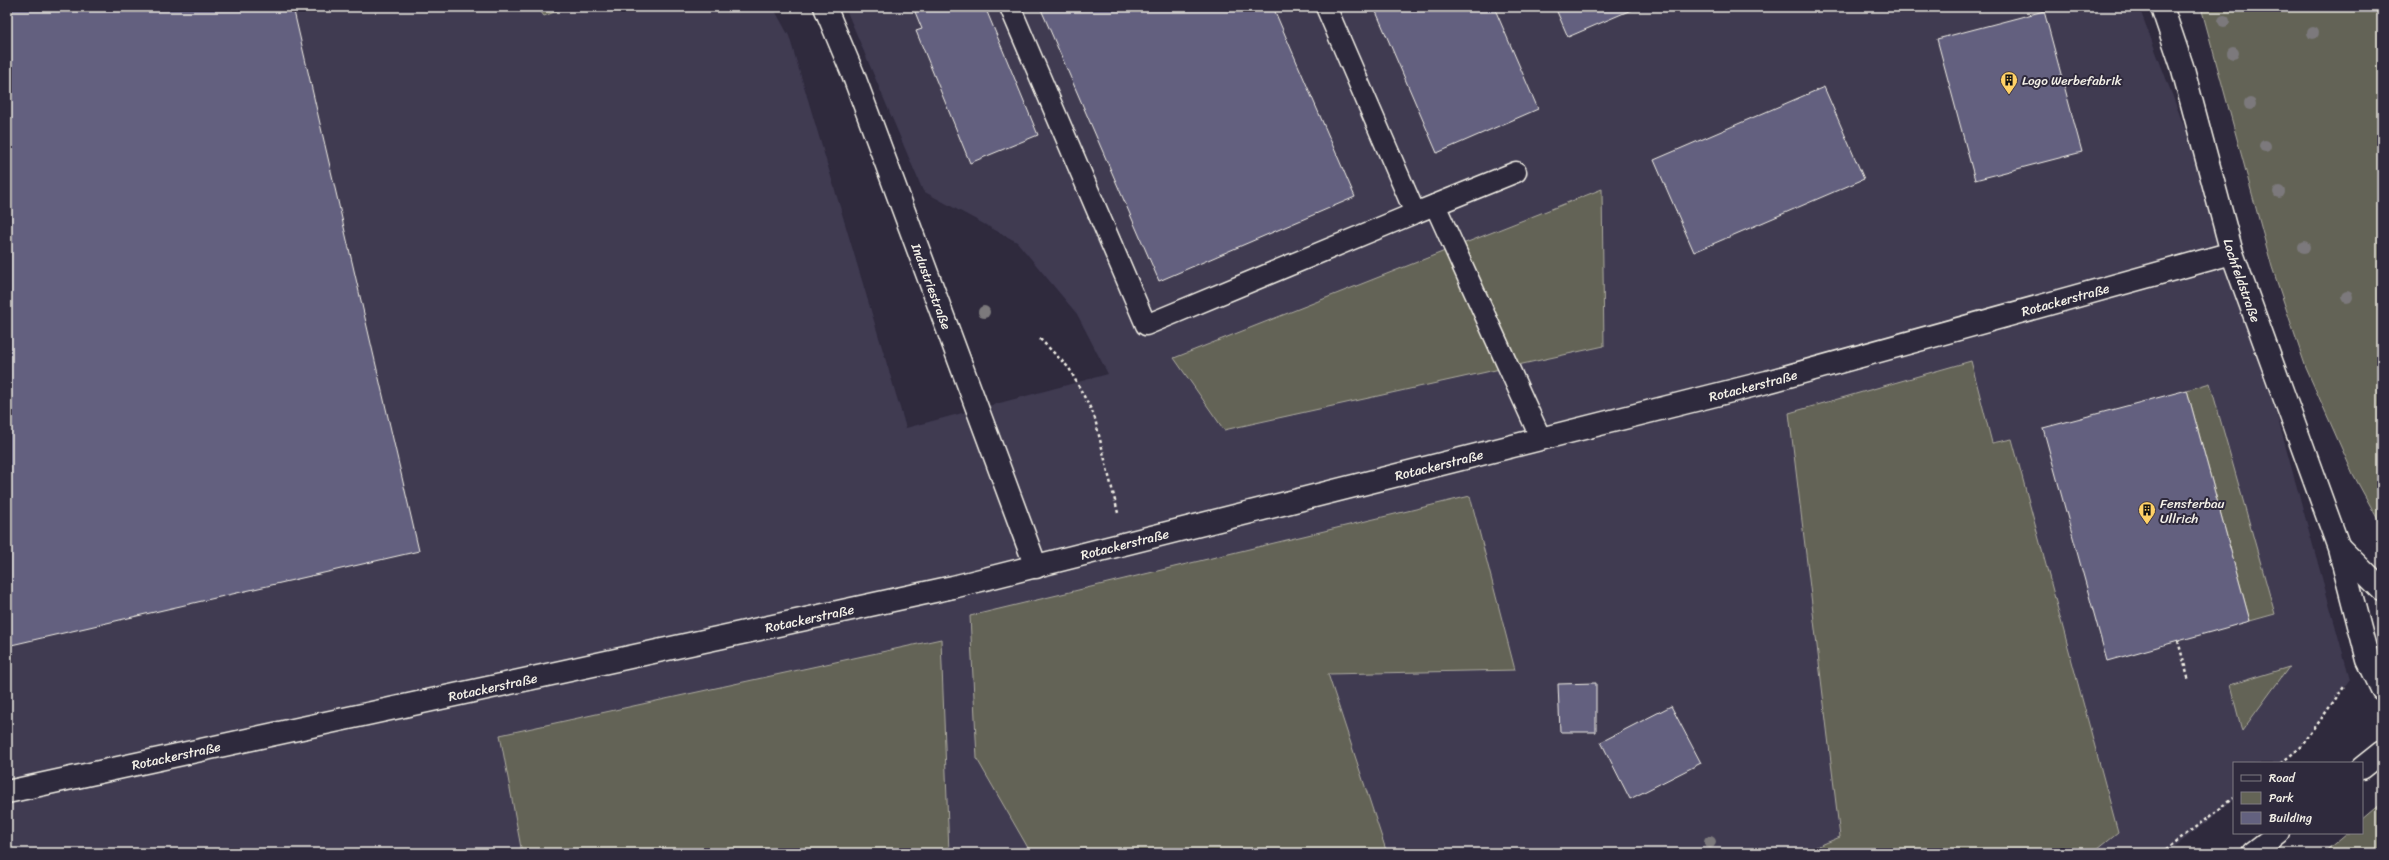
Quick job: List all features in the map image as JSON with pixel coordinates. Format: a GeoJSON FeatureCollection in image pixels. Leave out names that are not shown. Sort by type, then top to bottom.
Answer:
{"type":"FeatureCollection","features":[{"type":"Feature","properties":{"kind":"street","name":"Industriestraße"},"geometry":{"type":"LineString","coordinates":[[826,7],[853,74],[1036,567]]}},
{"type":"Feature","properties":{"kind":"street","name":"Lochfeldstraße"},"geometry":{"type":"LineString","coordinates":[[2162,7],[2182,66],[2232,253],[2339,548],[2368,660],[2382,689]]}},
{"type":"Feature","properties":{"kind":"street","name":"Rotackerstraße"},"geometry":{"type":"LineString","coordinates":[[7,792],[953,587],[1036,567],[1767,382],[2179,266],[2232,253]]}},
{"type":"Feature","properties":{"kind":"street","name":"Lochfeldstraße"},"geometry":{"type":"LineString","coordinates":[[2339,548],[2382,590]]}},
{"type":"Feature","properties":{"kind":"street"},"geometry":{"type":"LineString","coordinates":[[2363,767],[2382,752]]}},
{"type":"Feature","properties":{"kind":"street"},"geometry":{"type":"LineString","coordinates":[[2253,853],[2278,834]]}},
{"type":"Feature","properties":{"kind":"lane"},"geometry":{"type":"LineString","coordinates":[[1010,7],[1146,325],[1516,172]]}},
{"type":"Feature","properties":{"kind":"lane"},"geometry":{"type":"LineString","coordinates":[[1326,7],[1415,213]]}},
{"type":"Feature","properties":{"kind":"lane"},"geometry":{"type":"LineString","coordinates":[[1435,205],[1541,439]]}},
{"type":"Feature","properties":{"kind":"path"},"geometry":{"type":"LineString","coordinates":[[1040,339],[1069,368],[1094,415],[1125,545]]}},
{"type":"Feature","properties":{"kind":"path"},"geometry":{"type":"LineString","coordinates":[[2178,641],[2189,681]]}},
{"type":"Feature","properties":{"kind":"path"},"geometry":{"type":"LineString","coordinates":[[2281,762],[2301,747],[2350,679],[2368,660]]}},
{"type":"Feature","properties":{"kind":"path"},"geometry":{"type":"LineString","coordinates":[[2161,853],[2233,799]]}},
{"type":"Feature","properties":{"kind":"shaded area"},"geometry":{"type":"Polygon","coordinates":[[[7,7],[537,7],[545,16],[568,7],[773,7],[789,36],[906,428],[1108,374],[1077,314],[1017,242],[923,191],[845,7],[2139,7],[2232,253],[2350,679],[2301,747],[2282,762],[2233,762],[2233,801],[2167,853],[7,853],[7,7]]]}},
{"type":"Feature","properties":{"kind":"green space"},"geometry":{"type":"Polygon","coordinates":[[[537,7],[568,7],[544,16],[537,7]]]}},
{"type":"Feature","properties":{"kind":"green space"},"geometry":{"type":"Polygon","coordinates":[[[2201,7],[2382,7],[2382,527],[2353,474],[2306,368],[2272,267],[2201,7]]]}},
{"type":"Feature","properties":{"kind":"green space"},"geometry":{"type":"Polygon","coordinates":[[[1602,189],[1604,346],[1224,430],[1174,358],[1602,189]]]}},
{"type":"Feature","properties":{"kind":"green space"},"geometry":{"type":"Polygon","coordinates":[[[1971,361],[1992,443],[2012,439],[2118,832],[2092,853],[1802,853],[1840,837],[1789,413],[1971,361]]]}},
{"type":"Feature","properties":{"kind":"green space"},"geometry":{"type":"Polygon","coordinates":[[[2210,383],[2275,614],[2250,621],[2187,390],[2210,383]]]}},
{"type":"Feature","properties":{"kind":"green space"},"geometry":{"type":"Polygon","coordinates":[[[1470,496],[1515,670],[1328,674],[1387,853],[1031,853],[977,759],[970,616],[1470,496]]]}},
{"type":"Feature","properties":{"kind":"green space"},"geometry":{"type":"Polygon","coordinates":[[[941,639],[949,853],[522,853],[500,735],[941,639]]]}},
{"type":"Feature","properties":{"kind":"green space"},"geometry":{"type":"Polygon","coordinates":[[[2289,667],[2242,731],[2230,685],[2289,667]]]}},
{"type":"Feature","properties":{"kind":"green space"},"geometry":{"type":"Polygon","coordinates":[[[2382,803],[2382,853],[2323,853],[2346,834],[2363,834],[2363,819],[2382,803]]]}},
{"type":"Feature","properties":{"kind":"building"},"geometry":{"type":"Polygon","coordinates":[[[7,7],[293,7],[419,551],[7,646],[7,7]]]}},
{"type":"Feature","properties":{"kind":"building"},"geometry":{"type":"Polygon","coordinates":[[[913,7],[985,7],[1038,135],[970,163],[916,31],[922,29],[913,7]]]}},
{"type":"Feature","properties":{"kind":"building"},"geometry":{"type":"Polygon","coordinates":[[[1040,7],[1273,7],[1355,197],[1159,281],[1040,7]]]}},
{"type":"Feature","properties":{"kind":"building"},"geometry":{"type":"Polygon","coordinates":[[[1374,7],[1494,7],[1538,109],[1437,153],[1374,7]]]}},
{"type":"Feature","properties":{"kind":"building"},"geometry":{"type":"Polygon","coordinates":[[[1555,7],[1638,7],[1568,37],[1555,7]]]}},
{"type":"Feature","properties":{"kind":"building","name":"Logo Werbefabrik"},"geometry":{"type":"Polygon","coordinates":[[[2044,11],[2082,152],[1975,180],[1937,39],[2044,11]]]}},
{"type":"Feature","properties":{"kind":"building"},"geometry":{"type":"Polygon","coordinates":[[[1824,87],[1864,179],[1694,252],[1654,160],[1824,87]]]}},
{"type":"Feature","properties":{"kind":"building","name":"Fensterbau Ullrich"},"geometry":{"type":"Polygon","coordinates":[[[2187,390],[2250,621],[2107,661],[2043,428],[2187,390]]]}},
{"type":"Feature","properties":{"kind":"building"},"geometry":{"type":"Polygon","coordinates":[[[1596,683],[1596,732],[1560,732],[1558,684],[1596,683]]]}},
{"type":"Feature","properties":{"kind":"building"},"geometry":{"type":"Polygon","coordinates":[[[1671,706],[1701,763],[1630,799],[1601,742],[1671,706]]]}},
{"type":"Feature","properties":{"kind":"place","name":"Logo Werbefabrik"},"geometry":{"type":"Point","coordinates":[2009,95]}},
{"type":"Feature","properties":{"kind":"place","name":"Fensterbau Ullrich"},"geometry":{"type":"Point","coordinates":[2147,525]}}]}
